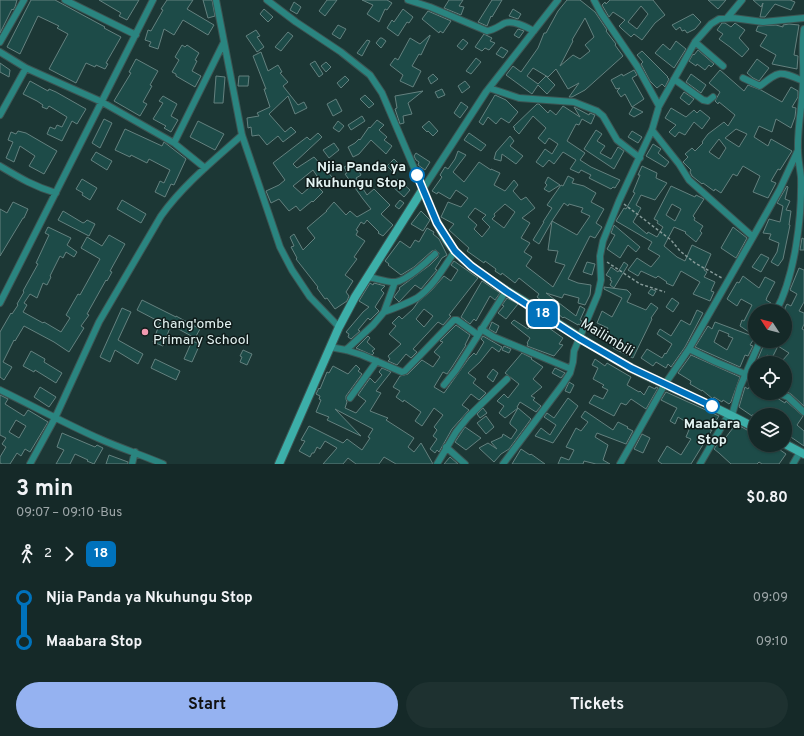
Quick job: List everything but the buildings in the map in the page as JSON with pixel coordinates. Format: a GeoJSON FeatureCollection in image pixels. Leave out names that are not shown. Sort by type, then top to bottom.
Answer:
{"type":"FeatureCollection","features":[{"type":"Feature","properties":{"kind":"street"},"geometry":{"type":"LineString","coordinates":[[0,42],[24,0]]}},
{"type":"Feature","properties":{"kind":"street"},"geometry":{"type":"LineString","coordinates":[[65,0],[136,35]]}},
{"type":"Feature","properties":{"kind":"street"},"geometry":{"type":"LineString","coordinates":[[0,303],[153,0]]}},
{"type":"Feature","properties":{"kind":"street"},"geometry":{"type":"LineString","coordinates":[[216,0],[242,135],[280,246],[292,270],[310,297],[339,327]]}},
{"type":"Feature","properties":{"kind":"street"},"geometry":{"type":"LineString","coordinates":[[267,0],[296,22],[341,52],[370,75],[382,93],[423,189]]}},
{"type":"Feature","properties":{"kind":"street"},"geometry":{"type":"LineString","coordinates":[[408,0],[487,31],[511,22],[534,31]]}},
{"type":"Feature","properties":{"kind":"street"},"geometry":{"type":"LineString","coordinates":[[279,464],[339,327],[368,277],[489,88],[558,0]]}},
{"type":"Feature","properties":{"kind":"street"},"geometry":{"type":"LineString","coordinates":[[594,0],[601,13],[637,66],[659,106]]}},
{"type":"Feature","properties":{"kind":"street"},"geometry":{"type":"LineString","coordinates":[[728,18],[742,0]]}},
{"type":"Feature","properties":{"kind":"street"},"geometry":{"type":"LineString","coordinates":[[503,464],[563,384],[571,368],[574,351],[598,294],[601,280],[600,256],[603,241],[652,130],[659,106],[695,42],[711,24],[719,19],[728,18],[764,22],[804,18]]}},
{"type":"Feature","properties":{"kind":"street"},"geometry":{"type":"LineString","coordinates":[[780,304],[793,265],[799,215],[802,178],[798,150],[803,81],[804,28]]}},
{"type":"Feature","properties":{"kind":"street"},"geometry":{"type":"LineString","coordinates":[[174,143],[224,42]]}},
{"type":"Feature","properties":{"kind":"street"},"geometry":{"type":"LineString","coordinates":[[695,42],[723,66]]}},
{"type":"Feature","properties":{"kind":"street"},"geometry":{"type":"LineString","coordinates":[[0,52],[26,68],[102,102],[174,143],[205,168]]}},
{"type":"Feature","properties":{"kind":"street"},"geometry":{"type":"LineString","coordinates":[[0,115],[26,68]]}},
{"type":"Feature","properties":{"kind":"street"},"geometry":{"type":"LineString","coordinates":[[743,78],[760,86],[770,77],[775,75],[786,74],[803,81]]}},
{"type":"Feature","properties":{"kind":"street"},"geometry":{"type":"LineString","coordinates":[[674,79],[703,100],[708,101],[713,98]]}},
{"type":"Feature","properties":{"kind":"street"},"geometry":{"type":"LineString","coordinates":[[489,88],[518,98],[574,102],[597,111],[603,116],[617,140],[640,158]]}},
{"type":"Feature","properties":{"kind":"street"},"geometry":{"type":"LineString","coordinates":[[652,130],[679,164],[689,180],[753,237]]}},
{"type":"Feature","properties":{"kind":"street"},"geometry":{"type":"LineString","coordinates":[[30,464],[55,418],[99,322],[161,216],[170,203],[205,168],[242,135]]}},
{"type":"Feature","properties":{"kind":"street"},"geometry":{"type":"LineString","coordinates":[[620,464],[665,384],[689,349],[728,282],[780,189],[798,150]]}},
{"type":"Feature","properties":{"kind":"street"},"geometry":{"type":"LineString","coordinates":[[0,166],[24,181],[56,193]]}},
{"type":"Feature","properties":{"kind":"street","name":"Mailimbili"},"geometry":{"type":"LineString","coordinates":[[423,189],[437,223],[455,251],[471,266],[506,291],[579,338],[631,368],[748,424]]}},
{"type":"Feature","properties":{"kind":"street"},"geometry":{"type":"LineString","coordinates":[[384,312],[418,297],[430,286],[455,251]]}},
{"type":"Feature","properties":{"kind":"street"},"geometry":{"type":"LineString","coordinates":[[368,277],[395,282],[404,279],[435,254]]}},
{"type":"Feature","properties":{"kind":"street"},"geometry":{"type":"LineString","coordinates":[[346,350],[373,325],[384,312],[395,282]]}},
{"type":"Feature","properties":{"kind":"street"},"geometry":{"type":"LineString","coordinates":[[444,385],[456,370],[506,291]]}},
{"type":"Feature","properties":{"kind":"street"},"geometry":{"type":"LineString","coordinates":[[330,347],[346,350],[399,371],[405,371],[454,320],[478,335]]}},
{"type":"Feature","properties":{"kind":"street"},"geometry":{"type":"LineString","coordinates":[[481,329],[494,337],[571,368]]}},
{"type":"Feature","properties":{"kind":"street"},"geometry":{"type":"LineString","coordinates":[[700,464],[730,415],[745,374],[757,348]]}},
{"type":"Feature","properties":{"kind":"street"},"geometry":{"type":"LineString","coordinates":[[689,349],[748,376]]}},
{"type":"Feature","properties":{"kind":"street"},"geometry":{"type":"LineString","coordinates":[[350,398],[377,362]]}},
{"type":"Feature","properties":{"kind":"street"},"geometry":{"type":"LineString","coordinates":[[437,464],[456,432],[468,417],[507,380]]}},
{"type":"Feature","properties":{"kind":"street"},"geometry":{"type":"LineString","coordinates":[[0,390],[101,439],[163,464]]}},
{"type":"Feature","properties":{"kind":"street"},"geometry":{"type":"LineString","coordinates":[[791,400],[804,412]]}},
{"type":"Feature","properties":{"kind":"street"},"geometry":{"type":"LineString","coordinates":[[446,448],[465,464]]}},
{"type":"Feature","properties":{"kind":"street"},"geometry":{"type":"LineString","coordinates":[[792,448],[802,453],[793,464]]}},
{"type":"Feature","properties":{"kind":"street"},"geometry":{"type":"LineString","coordinates":[[132,464],[135,452]]}},
{"type":"Feature","properties":{"kind":"path"},"geometry":{"type":"LineString","coordinates":[[620,201],[671,240],[680,251],[695,263],[728,282]]}},
{"type":"Feature","properties":{"kind":"path"},"geometry":{"type":"LineString","coordinates":[[600,256],[640,284],[665,292]]}},
{"type":"Feature","properties":{"kind":"bus line","name":"18"},"geometry":{"type":"LineString","coordinates":[[417,175],[437,223],[455,251],[471,266],[506,291],[579,338],[631,368],[712,406]]}},
{"type":"Feature","properties":{"kind":"place","name":"Njia Panda ya Nkuhungu Stop"},"geometry":{"type":"Point","coordinates":[417,175]}},
{"type":"Feature","properties":{"kind":"place","name":"Chang'ombe Primary School"},"geometry":{"type":"Point","coordinates":[145,332]}},
{"type":"Feature","properties":{"kind":"place","name":"Maabara Stop"},"geometry":{"type":"Point","coordinates":[712,406]}}]}
